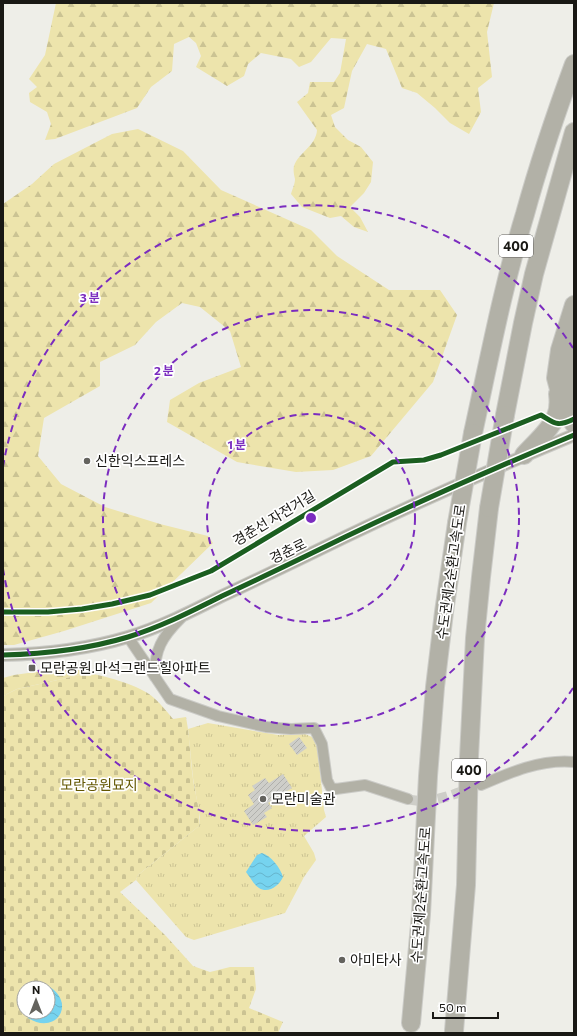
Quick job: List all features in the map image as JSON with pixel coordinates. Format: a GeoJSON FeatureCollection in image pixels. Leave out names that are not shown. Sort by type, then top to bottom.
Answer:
{"type":"FeatureCollection","features":[{"type":"Feature","properties":{"kind":"highway"},"geometry":{"type":"LineString","coordinates":[[558,109],[574,49]]}},
{"type":"Feature","properties":{"kind":"highway","name":"수도권제2순환고속도로"},"geometry":{"type":"LineString","coordinates":[[411,1022],[421,914],[428,776],[435,687],[457,522],[473,433],[524,215],[574,64]]}},
{"type":"Feature","properties":{"kind":"highway","name":"수도권제2순환고속도로"},"geometry":{"type":"LineString","coordinates":[[454,1031],[466,885],[469,757],[475,638],[489,508],[505,415],[534,274],[574,132]]}},
{"type":"Feature","properties":{"kind":"highway"},"geometry":{"type":"LineString","coordinates":[[558,188],[574,151]]}},
{"type":"Feature","properties":{"kind":"highway"},"geometry":{"type":"LineString","coordinates":[[573,426],[564,408],[566,382],[560,350],[574,305]]}},
{"type":"Feature","properties":{"kind":"highway"},"geometry":{"type":"LineString","coordinates":[[524,455],[556,416],[566,382],[574,346]]}},
{"type":"Feature","properties":{"kind":"street","name":"경춘로"},"geometry":{"type":"LineString","coordinates":[[3,656],[84,648],[128,637],[183,615],[370,525],[524,455],[573,426]]}},
{"type":"Feature","properties":{"kind":"street"},"geometry":{"type":"LineString","coordinates":[[155,677],[155,661],[160,644],[183,615]]}},
{"type":"Feature","properties":{"kind":"street"},"geometry":{"type":"LineString","coordinates":[[128,637],[170,699],[218,716],[266,727],[291,729],[314,728],[322,744],[327,780],[331,788],[336,789],[365,785],[408,799]]}},
{"type":"Feature","properties":{"kind":"street"},"geometry":{"type":"LineString","coordinates":[[481,785],[530,765],[574,762]]}},
{"type":"Feature","properties":{"kind":"green space"},"geometry":{"type":"Polygon","coordinates":[[[56,3],[494,3],[487,32],[492,77],[478,88],[481,112],[469,134],[450,123],[417,93],[402,88],[386,49],[367,44],[352,71],[344,108],[331,115],[335,127],[348,140],[361,147],[373,162],[371,182],[364,193],[350,207],[360,217],[368,232],[354,227],[341,216],[330,218],[302,207],[291,194],[295,181],[294,166],[296,161],[311,145],[316,136],[317,130],[297,102],[308,93],[310,82],[334,82],[340,73],[346,39],[331,38],[311,62],[299,67],[291,59],[261,53],[248,64],[244,76],[227,86],[196,67],[201,56],[196,43],[189,37],[174,44],[172,71],[151,87],[137,108],[55,139],[45,140],[51,124],[47,112],[30,102],[29,93],[37,87],[29,79],[45,55],[56,3]]]}},
{"type":"Feature","properties":{"kind":"green space"},"geometry":{"type":"Polygon","coordinates":[[[138,129],[183,151],[221,190],[311,230],[337,256],[389,290],[440,290],[457,315],[433,382],[371,456],[333,470],[296,472],[237,462],[167,422],[170,400],[199,383],[241,367],[230,331],[200,307],[182,303],[156,322],[135,345],[100,362],[100,386],[44,418],[38,456],[61,484],[105,507],[160,524],[208,536],[213,543],[151,603],[64,631],[14,645],[3,645],[3,204],[32,184],[54,164],[112,134],[138,129]]]}},
{"type":"Feature","properties":{"kind":"green space"},"geometry":{"type":"Polygon","coordinates":[[[78,666],[89,673],[17,689],[3,696],[3,678],[14,675],[78,666]]]}},
{"type":"Feature","properties":{"kind":"green space","name":"모란공원묘지"},"geometry":{"type":"Polygon","coordinates":[[[89,673],[114,679],[141,689],[157,700],[173,719],[186,717],[193,779],[199,808],[199,826],[138,875],[136,880],[120,892],[166,936],[193,966],[210,972],[230,967],[254,967],[256,989],[249,1008],[283,1022],[278,1033],[3,1033],[3,696],[17,689],[89,673]]]}},
{"type":"Feature","properties":{"kind":"green space"},"geometry":{"type":"Polygon","coordinates":[[[208,723],[278,735],[305,734],[312,737],[317,743],[326,817],[304,836],[314,853],[316,860],[304,877],[285,913],[194,940],[186,937],[136,880],[138,875],[199,826],[200,818],[193,778],[188,729],[208,723]]]}},
{"type":"Feature","properties":{"kind":"water"},"geometry":{"type":"Polygon","coordinates":[[[262,853],[275,862],[283,877],[276,886],[269,890],[262,890],[257,887],[246,872],[257,855],[262,853]]]}},
{"type":"Feature","properties":{"kind":"water"},"geometry":{"type":"Polygon","coordinates":[[[56,992],[61,1000],[62,1008],[60,1015],[56,1018],[56,992]]]}},
{"type":"Feature","properties":{"kind":"water"},"geometry":{"type":"Polygon","coordinates":[[[33,1020],[54,1020],[47,1023],[33,1020]]]}},
{"type":"Feature","properties":{"kind":"building"},"geometry":{"type":"Polygon","coordinates":[[[299,737],[307,748],[297,755],[289,744],[299,737]]]}},
{"type":"Feature","properties":{"kind":"building","name":"모란미술관"},"geometry":{"type":"Polygon","coordinates":[[[283,774],[292,788],[268,803],[272,808],[264,813],[267,817],[253,825],[244,811],[254,804],[248,795],[255,790],[252,786],[265,778],[269,783],[283,774]]]}},
{"type":"Feature","properties":{"kind":"tunnel"},"geometry":{"type":"LineString","coordinates":[[408,799],[416,801],[432,800],[471,788]]}},
{"type":"Feature","properties":{"kind":"cycle path","name":"경춘선 자전거길"},"geometry":{"type":"LineString","coordinates":[[3,612],[48,612],[82,609],[150,595],[211,571],[393,462],[424,460],[441,455],[541,415],[550,421],[560,424],[574,419]]}},
{"type":"Feature","properties":{"kind":"cycle path"},"geometry":{"type":"LineString","coordinates":[[3,655],[50,652],[98,645],[128,637],[164,624],[402,510],[574,435]]}},
{"type":"Feature","properties":{"kind":"place","name":"신한익스프레스"},"geometry":{"type":"Point","coordinates":[87,461]}},
{"type":"Feature","properties":{"kind":"place","name":"모란공원.마석그랜드힐아파트"},"geometry":{"type":"Point","coordinates":[32,668]}},
{"type":"Feature","properties":{"kind":"place","name":"모란미술관"},"geometry":{"type":"Point","coordinates":[263,799]}},
{"type":"Feature","properties":{"kind":"place","name":"아미타사"},"geometry":{"type":"Point","coordinates":[342,960]}}]}
